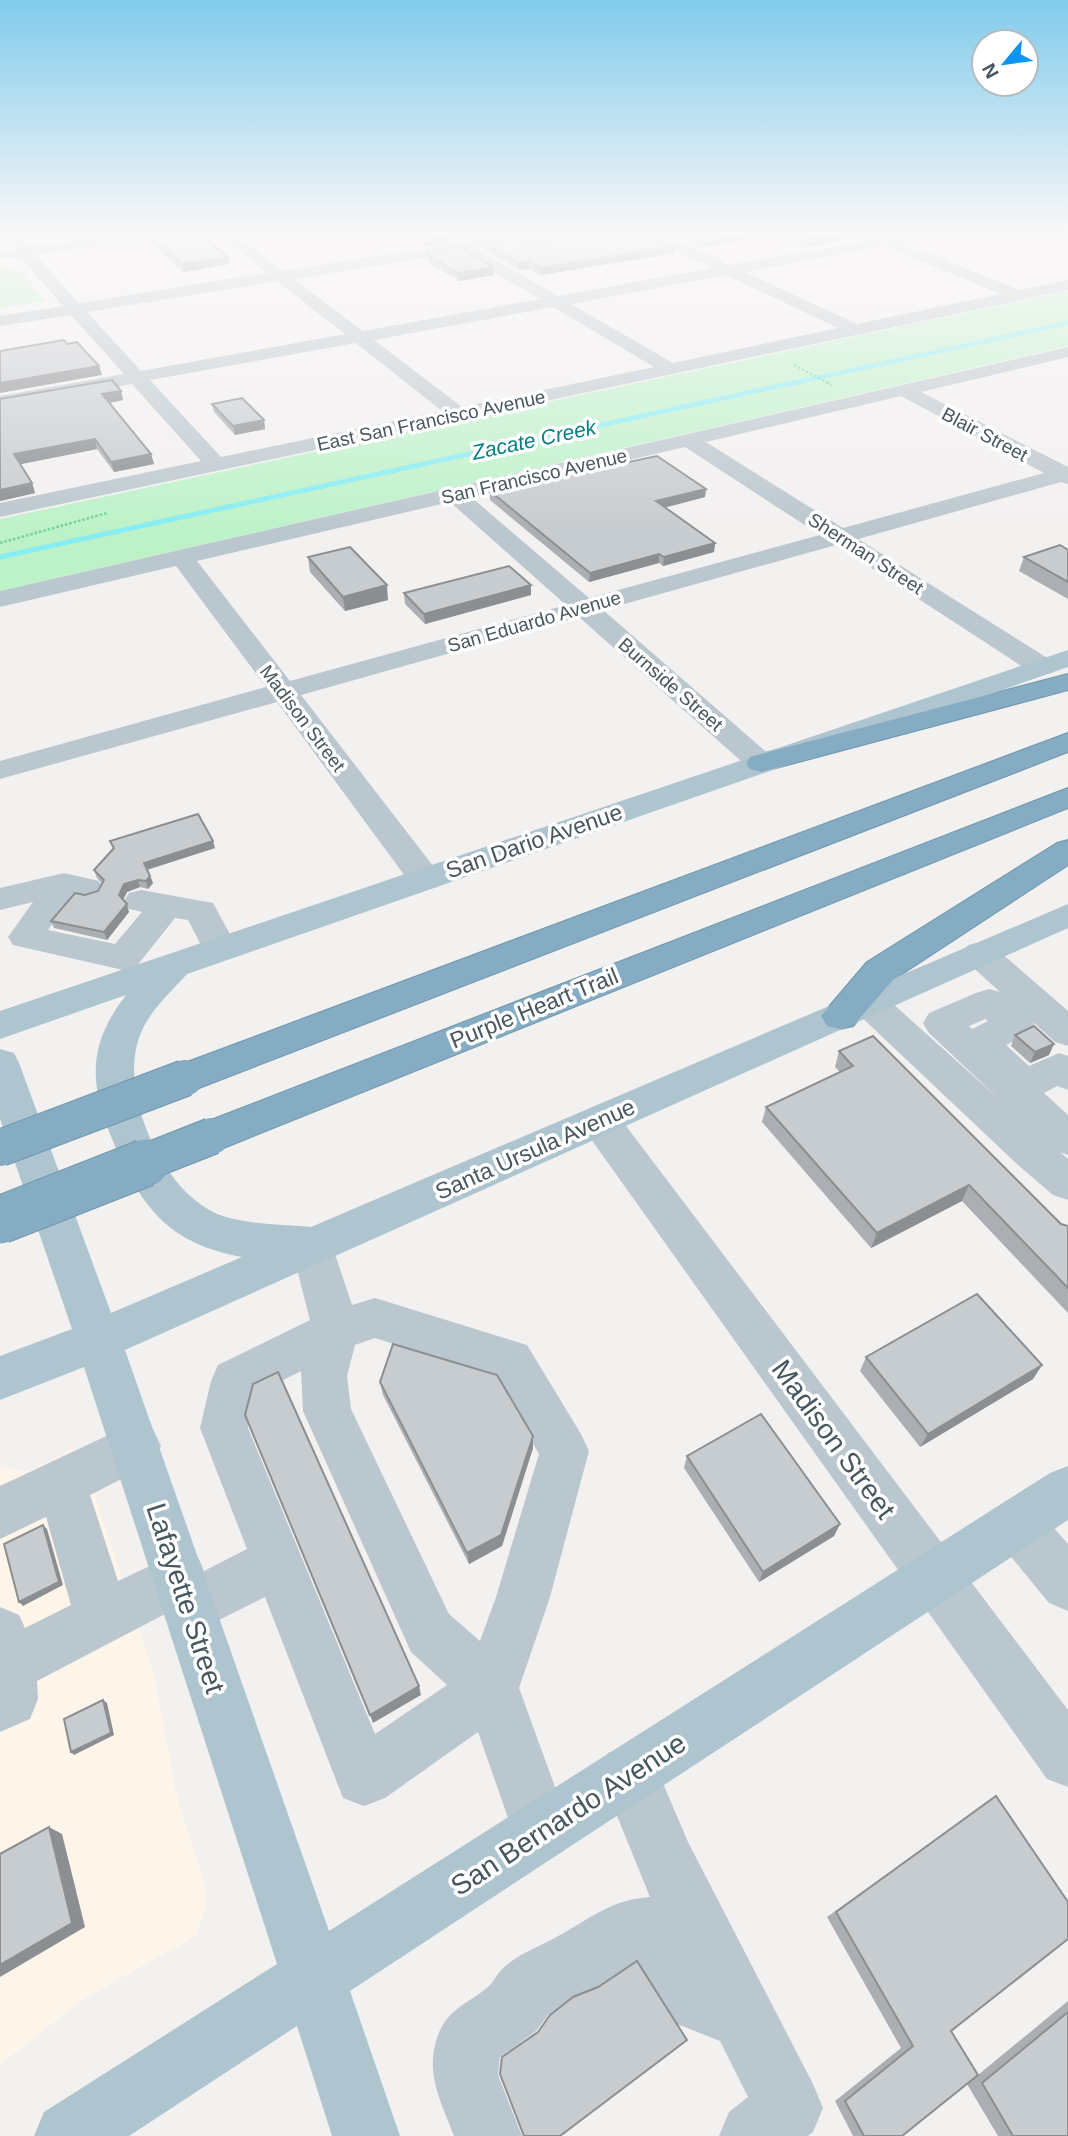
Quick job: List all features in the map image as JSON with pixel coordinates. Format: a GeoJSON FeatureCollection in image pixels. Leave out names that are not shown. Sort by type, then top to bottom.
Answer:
{"type":"FeatureCollection","features":[{"type":"Feature","properties":{"kind":"highway"},"geometry":{"type":"LineString","coordinates":[[761,763],[1068,681]]}},
{"type":"Feature","properties":{"kind":"highway"},"geometry":{"type":"LineString","coordinates":[[0,1148],[1068,742]]}},
{"type":"Feature","properties":{"kind":"highway","name":"Purple Heart Trail"},"geometry":{"type":"LineString","coordinates":[[0,1220],[1068,797]]}},
{"type":"Feature","properties":{"kind":"highway"},"geometry":{"type":"LineString","coordinates":[[855,1009],[880,971],[1068,850]]}},
{"type":"Feature","properties":{"kind":"main road","name":"San Dario Avenue"},"geometry":{"type":"LineString","coordinates":[[0,1025],[138,933],[177,964],[1055,662]]}},
{"type":"Feature","properties":{"kind":"main road","name":"Santa Ursula Avenue"},"geometry":{"type":"LineString","coordinates":[[0,1378],[99,1340],[1068,915]]}},
{"type":"Feature","properties":{"kind":"main road"},"geometry":{"type":"LineString","coordinates":[[177,964],[144,999],[127,1024],[117,1046],[116,1095],[154,1184],[176,1210],[199,1225],[236,1236],[313,1247]]}},
{"type":"Feature","properties":{"kind":"main road","name":"Lafayette Street"},"geometry":{"type":"LineString","coordinates":[[0,1063],[136,1446],[366,2136]]}},
{"type":"Feature","properties":{"kind":"main road","name":"San Bernardo Avenue"},"geometry":{"type":"LineString","coordinates":[[68,2136],[1068,1491]]}},
{"type":"Feature","properties":{"kind":"street"},"geometry":{"type":"LineString","coordinates":[[95,331],[216,465]]}},
{"type":"Feature","properties":{"kind":"street"},"geometry":{"type":"LineString","coordinates":[[352,331],[459,414]]}},
{"type":"Feature","properties":{"kind":"street"},"geometry":{"type":"LineString","coordinates":[[0,402],[395,331]]}},
{"type":"Feature","properties":{"kind":"street"},"geometry":{"type":"LineString","coordinates":[[605,331],[671,369]]}},
{"type":"Feature","properties":{"kind":"street","name":"East San Francisco Avenue"},"geometry":{"type":"LineString","coordinates":[[0,510],[853,331]]}},
{"type":"Feature","properties":{"kind":"street","name":"San Francisco Avenue"},"geometry":{"type":"LineString","coordinates":[[0,599],[1068,352]]}},
{"type":"Feature","properties":{"kind":"street","name":"Blair Street"},"geometry":{"type":"LineString","coordinates":[[903,390],[1066,475]]}},
{"type":"Feature","properties":{"kind":"street","name":"Sherman Street"},"geometry":{"type":"LineString","coordinates":[[689,440],[839,536],[1055,662]]}},
{"type":"Feature","properties":{"kind":"street","name":"San Eduardo Avenue"},"geometry":{"type":"LineString","coordinates":[[0,770],[1066,475]]}},
{"type":"Feature","properties":{"kind":"street","name":"Burnside Street"},"geometry":{"type":"LineString","coordinates":[[455,494],[761,763]]}},
{"type":"Feature","properties":{"kind":"street","name":"Madison Street"},"geometry":{"type":"LineString","coordinates":[[182,557],[425,879]]}},
{"type":"Feature","properties":{"kind":"street"},"geometry":{"type":"LineString","coordinates":[[0,899],[48,913],[138,933],[201,911],[220,949]]}},
{"type":"Feature","properties":{"kind":"street"},"geometry":{"type":"LineString","coordinates":[[980,954],[1068,1032]]}},
{"type":"Feature","properties":{"kind":"street"},"geometry":{"type":"LineString","coordinates":[[1068,1075],[1059,1068],[1025,1085],[978,1042],[1015,1024],[989,1002],[942,1023],[1068,1139]]}},
{"type":"Feature","properties":{"kind":"street"},"geometry":{"type":"LineString","coordinates":[[855,1009],[1068,1182]]}},
{"type":"Feature","properties":{"kind":"street","name":"Madison Street"},"geometry":{"type":"LineString","coordinates":[[600,1121],[935,1577],[1062,1736]]}},
{"type":"Feature","properties":{"kind":"street"},"geometry":{"type":"LineString","coordinates":[[313,1247],[337,1330],[323,1376],[352,1502],[416,1642],[491,1688],[541,1831]]}},
{"type":"Feature","properties":{"kind":"street"},"geometry":{"type":"LineString","coordinates":[[375,1318],[510,1360],[564,1451],[523,1597],[491,1688],[364,1777],[336,1688],[277,1543],[224,1427],[235,1381],[337,1330],[375,1318]]}},
{"type":"Feature","properties":{"kind":"street"},"geometry":{"type":"LineString","coordinates":[[0,1513],[136,1446]]}},
{"type":"Feature","properties":{"kind":"street"},"geometry":{"type":"LineString","coordinates":[[62,1484],[102,1618]]}},
{"type":"Feature","properties":{"kind":"street"},"geometry":{"type":"LineString","coordinates":[[1017,1524],[1068,1584]]}},
{"type":"Feature","properties":{"kind":"street"},"geometry":{"type":"LineString","coordinates":[[3,1668],[102,1618],[185,1593],[277,1543]]}},
{"type":"Feature","properties":{"kind":"street"},"geometry":{"type":"LineString","coordinates":[[629,1774],[666,1864],[789,2108],[753,2136]]}},
{"type":"Feature","properties":{"kind":"street"},"geometry":{"type":"LineString","coordinates":[[488,2136],[465,2075],[469,2040],[513,2008],[525,1992],[556,1969],[572,1965],[626,1930],[650,1928],[695,1998],[744,2017]]}},
{"type":"Feature","properties":{"kind":"path"},"geometry":{"type":"LineString","coordinates":[[792,364],[838,388]]}},
{"type":"Feature","properties":{"kind":"shaded area"},"geometry":{"type":"Polygon","coordinates":[[[75,1448],[88,1474],[154,1674],[177,1797],[206,1888],[206,1907],[196,1936],[84,1999],[0,2065],[0,1466],[27,1472],[75,1448]]]}},
{"type":"Feature","properties":{"kind":"green space"},"geometry":{"type":"Polygon","coordinates":[[[882,331],[1068,331],[1068,346],[0,591],[0,519],[882,331]]]}},
{"type":"Feature","properties":{"kind":"building"},"geometry":{"type":"Polygon","coordinates":[[[64,340],[67,344],[77,342],[99,366],[0,383],[0,351],[64,340]]]}},
{"type":"Feature","properties":{"kind":"building"},"geometry":{"type":"Polygon","coordinates":[[[112,380],[121,391],[102,394],[151,454],[111,462],[95,439],[14,454],[32,483],[0,490],[0,399],[112,380]]]}},
{"type":"Feature","properties":{"kind":"building"},"geometry":{"type":"Polygon","coordinates":[[[242,398],[264,420],[233,426],[212,404],[242,398]]]}},
{"type":"Feature","properties":{"kind":"building"},"geometry":{"type":"Polygon","coordinates":[[[657,456],[706,489],[656,501],[715,543],[664,557],[659,554],[590,573],[490,491],[657,456]]]}},
{"type":"Feature","properties":{"kind":"building"},"geometry":{"type":"Polygon","coordinates":[[[1060,545],[1068,550],[1068,582],[1024,557],[1060,545]]]}},
{"type":"Feature","properties":{"kind":"building"},"geometry":{"type":"Polygon","coordinates":[[[350,547],[387,585],[343,597],[308,557],[350,547]]]}},
{"type":"Feature","properties":{"kind":"building"},"geometry":{"type":"Polygon","coordinates":[[[509,566],[531,585],[424,614],[404,593],[509,566]]]}},
{"type":"Feature","properties":{"kind":"building"},"geometry":{"type":"Polygon","coordinates":[[[198,814],[213,841],[144,863],[150,876],[146,881],[124,884],[119,895],[127,904],[104,932],[51,921],[75,893],[85,895],[98,891],[104,880],[94,870],[114,848],[110,841],[198,814]]]}},
{"type":"Feature","properties":{"kind":"building"},"geometry":{"type":"Polygon","coordinates":[[[1034,1026],[1054,1044],[1035,1052],[1015,1035],[1034,1026]]]}},
{"type":"Feature","properties":{"kind":"building"},"geometry":{"type":"Polygon","coordinates":[[[873,1036],[1061,1224],[1068,1226],[1068,1288],[969,1185],[877,1233],[766,1107],[853,1066],[839,1051],[873,1036]]]}},
{"type":"Feature","properties":{"kind":"building"},"geometry":{"type":"Polygon","coordinates":[[[977,1294],[1042,1365],[928,1434],[866,1357],[977,1294]]]}},
{"type":"Feature","properties":{"kind":"building"},"geometry":{"type":"Polygon","coordinates":[[[393,1344],[497,1375],[533,1436],[501,1535],[467,1553],[380,1382],[393,1344]]]}},
{"type":"Feature","properties":{"kind":"building"},"geometry":{"type":"Polygon","coordinates":[[[278,1372],[419,1686],[370,1715],[245,1415],[253,1384],[278,1372]]]}},
{"type":"Feature","properties":{"kind":"building"},"geometry":{"type":"Polygon","coordinates":[[[761,1414],[840,1524],[763,1572],[687,1456],[761,1414]]]}},
{"type":"Feature","properties":{"kind":"building"},"geometry":{"type":"Polygon","coordinates":[[[43,1525],[59,1582],[19,1602],[4,1544],[43,1525]]]}},
{"type":"Feature","properties":{"kind":"building"},"geometry":{"type":"Polygon","coordinates":[[[103,1700],[111,1733],[71,1752],[64,1719],[103,1700]]]}},
{"type":"Feature","properties":{"kind":"building"},"geometry":{"type":"Polygon","coordinates":[[[996,1796],[1068,1902],[1068,1939],[951,2031],[978,2075],[902,2136],[864,2136],[845,2101],[913,2046],[836,1912],[996,1796]]]}},
{"type":"Feature","properties":{"kind":"building"},"geometry":{"type":"Polygon","coordinates":[[[49,1827],[72,1923],[0,1965],[0,1854],[49,1827]]]}},
{"type":"Feature","properties":{"kind":"building"},"geometry":{"type":"Polygon","coordinates":[[[637,1961],[687,2040],[560,2136],[524,2136],[500,2074],[502,2057],[538,2032],[550,2015],[573,1997],[598,1987],[637,1961]]]}},
{"type":"Feature","properties":{"kind":"building"},"geometry":{"type":"Polygon","coordinates":[[[1068,2012],[1068,2136],[1013,2136],[982,2083],[1068,2012]]]}},
{"type":"Feature","properties":{"kind":"waterway","name":"Zacate Creek"},"geometry":{"type":"LineString","coordinates":[[789,384],[1033,331]]}},
{"type":"Feature","properties":{"kind":"waterway","name":"Zacate Creek"},"geometry":{"type":"LineString","coordinates":[[0,557],[797,382]]}}]}
